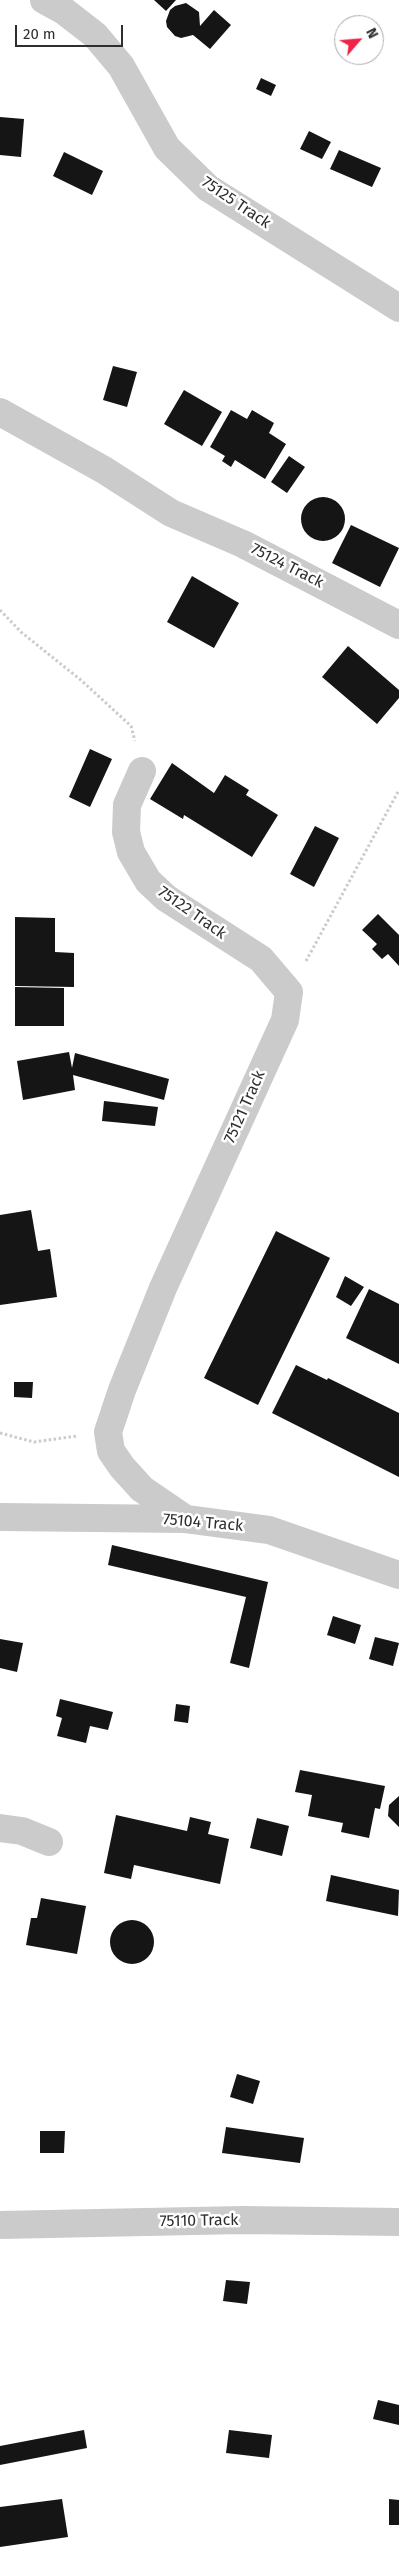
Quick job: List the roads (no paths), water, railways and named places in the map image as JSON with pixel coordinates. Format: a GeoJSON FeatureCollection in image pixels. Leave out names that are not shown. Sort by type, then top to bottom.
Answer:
{"type":"FeatureCollection","features":[{"type":"Feature","properties":{"kind":"street","name":"75125 Track"},"geometry":{"type":"LineString","coordinates":[[44,0],[64,11],[95,35],[120,66],[168,148],[208,188],[399,308]]}},
{"type":"Feature","properties":{"kind":"street","name":"75124 Track"},"geometry":{"type":"LineString","coordinates":[[0,412],[104,470],[171,513],[252,549],[399,625]]}},
{"type":"Feature","properties":{"kind":"street","name":"75122 Track"},"geometry":{"type":"LineString","coordinates":[[142,771],[127,805],[126,832],[131,852],[148,881],[166,898],[261,959],[289,992],[285,1020]]}},
{"type":"Feature","properties":{"kind":"street","name":"75121 Track"},"geometry":{"type":"LineString","coordinates":[[186,1519],[142,1489],[122,1467],[111,1450],[108,1432],[122,1390],[163,1288],[285,1020]]}},
{"type":"Feature","properties":{"kind":"street","name":"75104 Track"},"geometry":{"type":"LineString","coordinates":[[0,1517],[186,1519],[269,1530],[399,1575]]}},
{"type":"Feature","properties":{"kind":"street"},"geometry":{"type":"LineString","coordinates":[[0,1828],[22,1831],[49,1842]]}},
{"type":"Feature","properties":{"kind":"street","name":"75110 Track"},"geometry":{"type":"LineString","coordinates":[[0,2225],[243,2220],[399,2222]]}}]}
